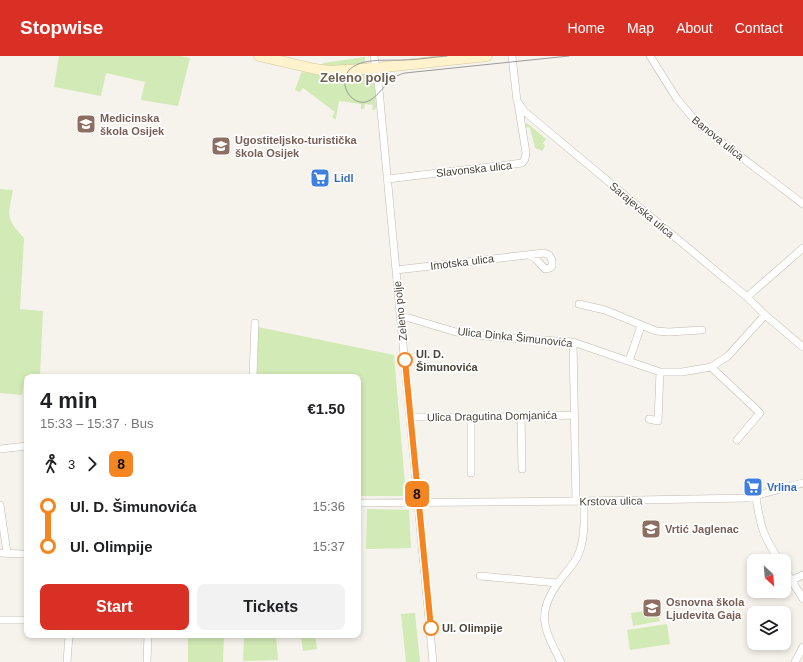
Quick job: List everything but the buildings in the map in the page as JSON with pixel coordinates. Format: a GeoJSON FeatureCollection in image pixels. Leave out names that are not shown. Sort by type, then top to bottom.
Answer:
{"type":"FeatureCollection","features":[{"type":"Feature","properties":{"kind":"main road"},"geometry":{"type":"LineString","coordinates":[[259,56],[324,70],[376,68],[487,56]]}},
{"type":"Feature","properties":{"kind":"street","name":"Zeleno polje"},"geometry":{"type":"LineString","coordinates":[[374,56],[434,662]]}},
{"type":"Feature","properties":{"kind":"street"},"geometry":{"type":"LineString","coordinates":[[512,56],[517,101]]}},
{"type":"Feature","properties":{"kind":"street","name":"Banova ulica"},"geometry":{"type":"LineString","coordinates":[[650,56],[677,99],[698,124],[803,204]]}},
{"type":"Feature","properties":{"kind":"street","name":"Slavonska ulica"},"geometry":{"type":"LineString","coordinates":[[387,179],[519,164],[524,161],[526,153],[517,101]]}},
{"type":"Feature","properties":{"kind":"street","name":"Sarajevska ulica"},"geometry":{"type":"LineString","coordinates":[[517,101],[530,117],[747,298],[803,347]]}},
{"type":"Feature","properties":{"kind":"street"},"geometry":{"type":"LineString","coordinates":[[747,298],[803,248]]}},
{"type":"Feature","properties":{"kind":"street","name":"Imotska ulica"},"geometry":{"type":"LineString","coordinates":[[396,270],[529,255]]}},
{"type":"Feature","properties":{"kind":"street"},"geometry":{"type":"LineString","coordinates":[[579,304],[605,310],[656,331],[668,332],[702,330]]}},
{"type":"Feature","properties":{"kind":"street","name":"Ulica Dinka Šimunovića"},"geometry":{"type":"LineString","coordinates":[[401,317],[456,332],[494,337],[574,342],[660,372],[682,372],[711,367],[728,356],[765,315]]}},
{"type":"Feature","properties":{"kind":"street"},"geometry":{"type":"LineString","coordinates":[[254,374],[255,323]]}},
{"type":"Feature","properties":{"kind":"street"},"geometry":{"type":"LineString","coordinates":[[629,361],[641,326]]}},
{"type":"Feature","properties":{"kind":"street"},"geometry":{"type":"LineString","coordinates":[[560,662],[549,638],[544,622],[544,614],[546,606],[557,583],[575,562],[579,554],[584,526],[580,501],[574,415],[574,342]]}},
{"type":"Feature","properties":{"kind":"street"},"geometry":{"type":"LineString","coordinates":[[711,367],[760,413],[737,440]]}},
{"type":"Feature","properties":{"kind":"street"},"geometry":{"type":"LineString","coordinates":[[649,419],[658,421],[660,372]]}},
{"type":"Feature","properties":{"kind":"street","name":"Ulica Dragutina Domjanića"},"geometry":{"type":"LineString","coordinates":[[410,417],[521,417],[574,415]]}},
{"type":"Feature","properties":{"kind":"street"},"geometry":{"type":"LineString","coordinates":[[471,417],[471,473]]}},
{"type":"Feature","properties":{"kind":"street"},"geometry":{"type":"LineString","coordinates":[[521,417],[522,469]]}},
{"type":"Feature","properties":{"kind":"street"},"geometry":{"type":"LineString","coordinates":[[0,449],[24,446]]}},
{"type":"Feature","properties":{"kind":"street","name":"Krstova ulica"},"geometry":{"type":"LineString","coordinates":[[361,503],[693,500],[747,498],[756,497],[803,483]]}},
{"type":"Feature","properties":{"kind":"street"},"geometry":{"type":"LineString","coordinates":[[756,497],[760,522],[765,538],[775,554]]}},
{"type":"Feature","properties":{"kind":"street"},"geometry":{"type":"LineString","coordinates":[[0,505],[3,553],[22,554]]}},
{"type":"Feature","properties":{"kind":"street"},"geometry":{"type":"LineString","coordinates":[[480,576],[557,583]]}},
{"type":"Feature","properties":{"kind":"street"},"geometry":{"type":"LineString","coordinates":[[803,576],[792,580],[803,599]]}},
{"type":"Feature","properties":{"kind":"street"},"geometry":{"type":"LineString","coordinates":[[0,620],[24,620]]}},
{"type":"Feature","properties":{"kind":"street"},"geometry":{"type":"LineString","coordinates":[[67,662],[69,638]]}},
{"type":"Feature","properties":{"kind":"street"},"geometry":{"type":"LineString","coordinates":[[147,662],[148,638]]}},
{"type":"Feature","properties":{"kind":"street"},"geometry":{"type":"LineString","coordinates":[[795,662],[803,647]]}},
{"type":"Feature","properties":{"kind":"green space"},"geometry":{"type":"Polygon","coordinates":[[[59,56],[180,56],[190,58],[178,106],[141,100],[145,82],[106,73],[101,96],[54,87],[59,56]]]}},
{"type":"Feature","properties":{"kind":"green space"},"geometry":{"type":"Polygon","coordinates":[[[365,57],[365,62],[352,67],[324,66],[323,63],[365,57]]]}},
{"type":"Feature","properties":{"kind":"green space"},"geometry":{"type":"Polygon","coordinates":[[[303,72],[329,76],[364,74],[372,78],[375,83],[375,110],[372,110],[373,105],[365,104],[364,109],[361,109],[361,104],[339,101],[335,120],[332,116],[335,112],[303,88],[300,92],[295,90],[301,73],[303,72]]]}},
{"type":"Feature","properties":{"kind":"green space"},"geometry":{"type":"Polygon","coordinates":[[[527,123],[546,139],[543,143],[545,146],[542,151],[535,148],[530,128],[525,127],[527,123]]]}},
{"type":"Feature","properties":{"kind":"green space"},"geometry":{"type":"Polygon","coordinates":[[[0,189],[13,190],[9,211],[11,221],[24,238],[20,309],[43,311],[40,374],[24,374],[22,395],[0,393],[0,189]]]}},
{"type":"Feature","properties":{"kind":"green space"},"geometry":{"type":"Polygon","coordinates":[[[258,327],[394,355],[406,496],[361,496],[361,374],[257,374],[258,327]]]}},
{"type":"Feature","properties":{"kind":"green space"},"geometry":{"type":"Polygon","coordinates":[[[367,509],[409,510],[411,548],[366,549],[367,509]]]}},
{"type":"Feature","properties":{"kind":"green space"},"geometry":{"type":"Polygon","coordinates":[[[657,609],[660,621],[633,626],[631,613],[657,609]]]}},
{"type":"Feature","properties":{"kind":"green space"},"geometry":{"type":"Polygon","coordinates":[[[415,613],[420,662],[406,662],[401,614],[415,613]]]}},
{"type":"Feature","properties":{"kind":"green space"},"geometry":{"type":"Polygon","coordinates":[[[667,624],[670,644],[630,650],[627,630],[667,624]]]}},
{"type":"Feature","properties":{"kind":"green space"},"geometry":{"type":"Polygon","coordinates":[[[188,638],[224,638],[223,662],[188,662],[188,638]]]}},
{"type":"Feature","properties":{"kind":"green space"},"geometry":{"type":"Polygon","coordinates":[[[244,638],[276,638],[278,660],[243,661],[244,638]]]}},
{"type":"Feature","properties":{"kind":"green space"},"geometry":{"type":"Polygon","coordinates":[[[301,638],[315,638],[317,649],[303,651],[301,638]]]}},
{"type":"Feature","properties":{"kind":"tram line"},"geometry":{"type":"LineString","coordinates":[[447,56],[409,60],[378,60],[361,63],[353,66],[348,72],[345,79],[347,92],[356,101],[362,102],[373,98],[392,79],[405,73],[569,56]]}},
{"type":"Feature","properties":{"kind":"bus line","name":"8"},"geometry":{"type":"LineString","coordinates":[[405,360],[431,628]]}},
{"type":"Feature","properties":{"kind":"place","name":"Medicinska škola Osijek"},"geometry":{"type":"Point","coordinates":[86,124]}},
{"type":"Feature","properties":{"kind":"place","name":"Ugostiteljsko-turistička škola Osijek"},"geometry":{"type":"Point","coordinates":[221,146]}},
{"type":"Feature","properties":{"kind":"place","name":"Lidl"},"geometry":{"type":"Point","coordinates":[320,178]}},
{"type":"Feature","properties":{"kind":"place","name":"Ul. D. Šimunovića"},"geometry":{"type":"Point","coordinates":[405,360]}},
{"type":"Feature","properties":{"kind":"place","name":"Vrlina"},"geometry":{"type":"Point","coordinates":[753,487]}},
{"type":"Feature","properties":{"kind":"place","name":"Vrtić Jaglenac"},"geometry":{"type":"Point","coordinates":[651,529]}},
{"type":"Feature","properties":{"kind":"place","name":"Osnovna škola Ljudevita Gaja"},"geometry":{"type":"Point","coordinates":[652,608]}},
{"type":"Feature","properties":{"kind":"place","name":"Ul. Olimpije"},"geometry":{"type":"Point","coordinates":[431,628]}},
{"type":"Feature","properties":{"kind":"district","name":"Zeleno polje"},"geometry":{"type":"Point","coordinates":[358,77]}}]}
